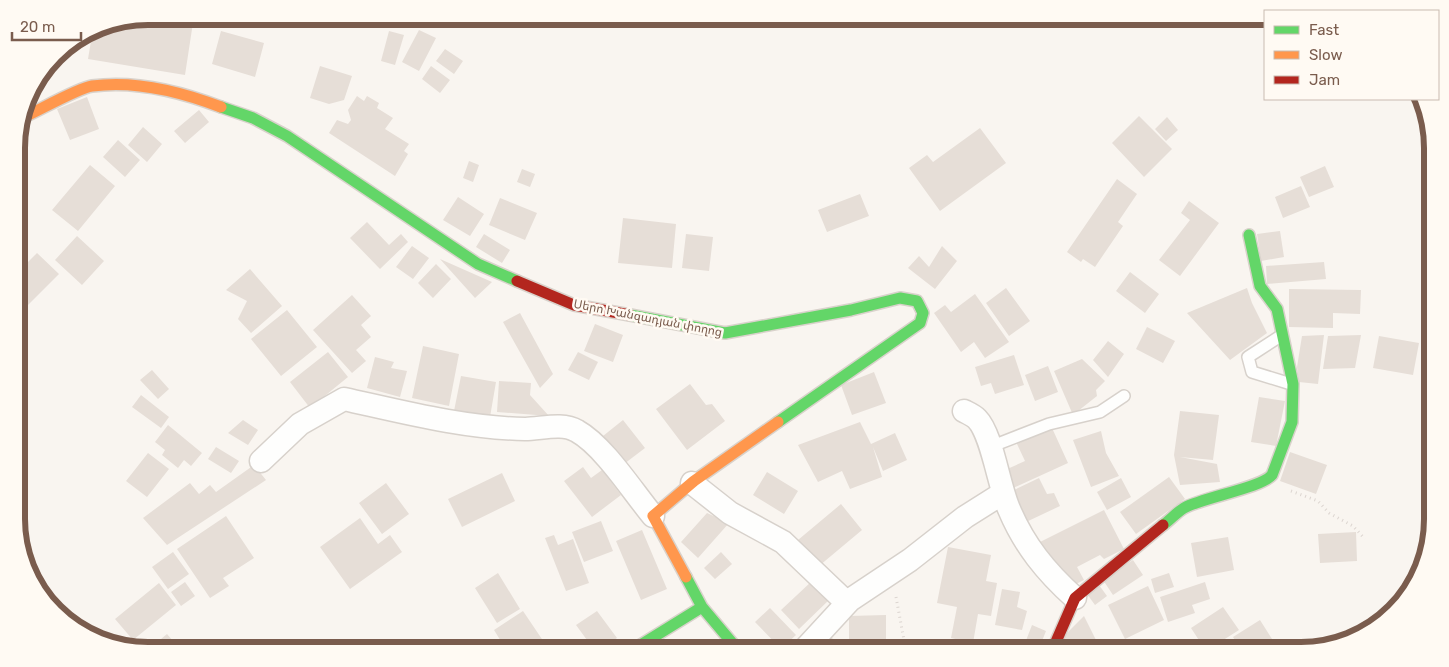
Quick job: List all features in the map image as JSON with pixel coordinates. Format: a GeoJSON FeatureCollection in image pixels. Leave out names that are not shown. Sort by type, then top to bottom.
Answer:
{"type":"FeatureCollection","features":[{"type":"Feature","properties":{"kind":"street","name":"Սերո Խանզադյան փողոց"},"geometry":{"type":"LineString","coordinates":[[29,115],[91,86],[137,86],[190,95],[253,118],[287,136],[478,264],[574,305],[725,334],[851,310],[900,298],[912,298],[920,304],[923,318],[920,323],[692,483],[653,516]]}},
{"type":"Feature","properties":{"kind":"street"},"geometry":{"type":"LineString","coordinates":[[1056,642],[1075,598],[1184,508],[1240,488],[1266,482],[1272,475],[1292,422],[1293,384],[1277,309],[1260,286],[1249,235]]}},
{"type":"Feature","properties":{"kind":"street"},"geometry":{"type":"LineString","coordinates":[[261,461],[300,424],[344,400],[471,424],[515,429],[551,426],[575,430],[592,441],[653,516],[702,607],[731,642]]}},
{"type":"Feature","properties":{"kind":"street"},"geometry":{"type":"LineString","coordinates":[[964,410],[977,419],[987,436],[1003,493],[1025,542],[1049,574],[1075,598]]}},
{"type":"Feature","properties":{"kind":"street"},"geometry":{"type":"LineString","coordinates":[[692,483],[730,513],[783,542],[847,603]]}},
{"type":"Feature","properties":{"kind":"street"},"geometry":{"type":"LineString","coordinates":[[811,642],[847,603],[891,573],[965,517],[1003,493]]}},
{"type":"Feature","properties":{"kind":"street"},"geometry":{"type":"LineString","coordinates":[[646,642],[702,607]]}},
{"type":"Feature","properties":{"kind":"lane"},"geometry":{"type":"LineString","coordinates":[[1282,335],[1248,357],[1252,372],[1293,384]]}},
{"type":"Feature","properties":{"kind":"lane"},"geometry":{"type":"LineString","coordinates":[[990,447],[1049,424],[1100,412],[1124,396]]}},
{"type":"Feature","properties":{"kind":"path"},"geometry":{"type":"LineString","coordinates":[[1266,482],[1318,502],[1329,513],[1353,526],[1365,539]]}},
{"type":"Feature","properties":{"kind":"path"},"geometry":{"type":"LineString","coordinates":[[891,573],[904,642]]}},
{"type":"Feature","properties":{"kind":"building"},"geometry":{"type":"Polygon","coordinates":[[[140,25],[193,25],[185,75],[88,59],[91,40],[101,34],[124,27],[140,25]]]}},
{"type":"Feature","properties":{"kind":"building"},"geometry":{"type":"Polygon","coordinates":[[[419,30],[436,38],[419,71],[402,62],[419,30]]]}},
{"type":"Feature","properties":{"kind":"building"},"geometry":{"type":"Polygon","coordinates":[[[221,31],[264,43],[255,77],[212,64],[221,31]]]}},
{"type":"Feature","properties":{"kind":"building"},"geometry":{"type":"Polygon","coordinates":[[[389,31],[404,35],[395,65],[381,61],[389,31]]]}},
{"type":"Feature","properties":{"kind":"building"},"geometry":{"type":"Polygon","coordinates":[[[445,49],[463,61],[454,74],[436,61],[445,49]]]}},
{"type":"Feature","properties":{"kind":"building"},"geometry":{"type":"Polygon","coordinates":[[[320,66],[352,76],[344,100],[329,104],[310,98],[320,66]]]}},
{"type":"Feature","properties":{"kind":"building"},"geometry":{"type":"Polygon","coordinates":[[[431,66],[450,80],[440,93],[422,79],[431,66]]]}},
{"type":"Feature","properties":{"kind":"building"},"geometry":{"type":"Polygon","coordinates":[[[357,96],[364,101],[367,96],[379,103],[377,108],[393,118],[385,129],[409,144],[404,151],[408,154],[395,176],[329,133],[337,120],[348,124],[351,120],[348,110],[357,96]]]}},
{"type":"Feature","properties":{"kind":"building"},"geometry":{"type":"Polygon","coordinates":[[[87,97],[99,129],[70,140],[57,109],[87,97]]]}},
{"type":"Feature","properties":{"kind":"building"},"geometry":{"type":"Polygon","coordinates":[[[199,110],[209,122],[185,143],[174,131],[199,110]]]}},
{"type":"Feature","properties":{"kind":"building"},"geometry":{"type":"Polygon","coordinates":[[[1139,116],[1172,149],[1144,177],[1112,143],[1139,116]]]}},
{"type":"Feature","properties":{"kind":"building"},"geometry":{"type":"Polygon","coordinates":[[[1167,117],[1178,130],[1166,141],[1155,129],[1167,117]]]}},
{"type":"Feature","properties":{"kind":"building"},"geometry":{"type":"Polygon","coordinates":[[[143,127],[162,144],[147,162],[128,145],[143,127]]]}},
{"type":"Feature","properties":{"kind":"building"},"geometry":{"type":"Polygon","coordinates":[[[980,128],[1006,163],[940,211],[909,168],[927,155],[933,162],[980,128]]]}},
{"type":"Feature","properties":{"kind":"building"},"geometry":{"type":"Polygon","coordinates":[[[118,140],[140,160],[125,177],[103,157],[118,140]]]}},
{"type":"Feature","properties":{"kind":"building"},"geometry":{"type":"Polygon","coordinates":[[[469,161],[479,165],[473,182],[463,178],[469,161]]]}},
{"type":"Feature","properties":{"kind":"building"},"geometry":{"type":"Polygon","coordinates":[[[90,165],[115,186],[78,231],[52,210],[90,165]]]}},
{"type":"Feature","properties":{"kind":"building"},"geometry":{"type":"Polygon","coordinates":[[[1325,166],[1334,187],[1309,197],[1300,177],[1325,166]]]}},
{"type":"Feature","properties":{"kind":"building"},"geometry":{"type":"Polygon","coordinates":[[[522,169],[535,174],[530,187],[517,182],[522,169]]]}},
{"type":"Feature","properties":{"kind":"building"},"geometry":{"type":"Polygon","coordinates":[[[1117,179],[1137,194],[1118,222],[1123,226],[1095,267],[1083,259],[1081,262],[1067,252],[1117,179]]]}},
{"type":"Feature","properties":{"kind":"building"},"geometry":{"type":"Polygon","coordinates":[[[1301,186],[1310,207],[1283,218],[1275,197],[1301,186]]]}},
{"type":"Feature","properties":{"kind":"building"},"geometry":{"type":"Polygon","coordinates":[[[860,194],[869,216],[827,232],[818,210],[860,194]]]}},
{"type":"Feature","properties":{"kind":"building"},"geometry":{"type":"Polygon","coordinates":[[[458,197],[484,214],[470,236],[443,220],[458,197]]]}},
{"type":"Feature","properties":{"kind":"building"},"geometry":{"type":"Polygon","coordinates":[[[500,198],[537,213],[525,240],[489,225],[500,198]]]}},
{"type":"Feature","properties":{"kind":"building"},"geometry":{"type":"Polygon","coordinates":[[[1189,201],[1219,223],[1180,276],[1159,260],[1190,220],[1181,213],[1189,201]]]}},
{"type":"Feature","properties":{"kind":"building"},"geometry":{"type":"Polygon","coordinates":[[[623,218],[676,224],[672,268],[618,263],[623,218]]]}},
{"type":"Feature","properties":{"kind":"building"},"geometry":{"type":"Polygon","coordinates":[[[367,222],[389,245],[401,234],[408,242],[380,269],[350,238],[367,222]]]}},
{"type":"Feature","properties":{"kind":"building"},"geometry":{"type":"Polygon","coordinates":[[[1280,231],[1284,257],[1261,261],[1257,234],[1280,231]]]}},
{"type":"Feature","properties":{"kind":"building"},"geometry":{"type":"Polygon","coordinates":[[[484,234],[510,250],[502,263],[476,247],[484,234]]]}},
{"type":"Feature","properties":{"kind":"building"},"geometry":{"type":"Polygon","coordinates":[[[686,234],[713,237],[709,271],[682,268],[686,234]]]}},
{"type":"Feature","properties":{"kind":"building"},"geometry":{"type":"Polygon","coordinates":[[[77,236],[104,261],[82,285],[55,260],[77,236]]]}},
{"type":"Feature","properties":{"kind":"building"},"geometry":{"type":"Polygon","coordinates":[[[412,246],[429,258],[413,279],[396,267],[412,246]]]}},
{"type":"Feature","properties":{"kind":"building"},"geometry":{"type":"Polygon","coordinates":[[[942,246],[957,261],[935,289],[908,268],[919,256],[929,267],[942,246]]]}},
{"type":"Feature","properties":{"kind":"building"},"geometry":{"type":"Polygon","coordinates":[[[37,253],[59,274],[27,306],[25,304],[25,265],[37,253]]]}},
{"type":"Feature","properties":{"kind":"building"},"geometry":{"type":"Polygon","coordinates":[[[440,259],[492,282],[475,298],[440,259]]]}},
{"type":"Feature","properties":{"kind":"building"},"geometry":{"type":"Polygon","coordinates":[[[1324,262],[1326,279],[1267,284],[1266,266],[1324,262]]]}},
{"type":"Feature","properties":{"kind":"building"},"geometry":{"type":"Polygon","coordinates":[[[436,264],[451,279],[433,298],[418,283],[436,264]]]}},
{"type":"Feature","properties":{"kind":"building"},"geometry":{"type":"Polygon","coordinates":[[[250,269],[282,306],[251,333],[238,319],[247,301],[226,290],[250,269]]]}},
{"type":"Feature","properties":{"kind":"building"},"geometry":{"type":"Polygon","coordinates":[[[1130,272],[1159,294],[1145,313],[1116,291],[1130,272]]]}},
{"type":"Feature","properties":{"kind":"building"},"geometry":{"type":"Polygon","coordinates":[[[1006,288],[1030,321],[1009,336],[986,303],[1006,288]]]}},
{"type":"Feature","properties":{"kind":"building"},"geometry":{"type":"Polygon","coordinates":[[[1247,288],[1252,303],[1267,333],[1230,360],[1187,313],[1247,288]]]}},
{"type":"Feature","properties":{"kind":"building"},"geometry":{"type":"Polygon","coordinates":[[[1289,289],[1361,290],[1360,314],[1333,313],[1333,328],[1289,327],[1289,289]]]}},
{"type":"Feature","properties":{"kind":"building"},"geometry":{"type":"Polygon","coordinates":[[[975,294],[1009,342],[985,358],[974,342],[961,352],[934,313],[945,305],[951,312],[975,294]]]}},
{"type":"Feature","properties":{"kind":"building"},"geometry":{"type":"Polygon","coordinates":[[[352,295],[371,316],[361,325],[371,337],[356,350],[366,361],[352,373],[313,330],[352,295]]]}},
{"type":"Feature","properties":{"kind":"building"},"geometry":{"type":"Polygon","coordinates":[[[287,310],[317,347],[281,376],[251,339],[287,310]]]}},
{"type":"Feature","properties":{"kind":"building"},"geometry":{"type":"Polygon","coordinates":[[[520,313],[553,374],[540,388],[503,322],[520,313]]]}},
{"type":"Feature","properties":{"kind":"building"},"geometry":{"type":"Polygon","coordinates":[[[595,324],[623,335],[613,362],[584,351],[595,324]]]}},
{"type":"Feature","properties":{"kind":"building"},"geometry":{"type":"Polygon","coordinates":[[[1147,327],[1175,341],[1163,363],[1136,349],[1147,327]]]}},
{"type":"Feature","properties":{"kind":"building"},"geometry":{"type":"Polygon","coordinates":[[[1324,335],[1318,384],[1299,382],[1297,367],[1302,336],[1324,335]]]}},
{"type":"Feature","properties":{"kind":"building"},"geometry":{"type":"Polygon","coordinates":[[[1361,335],[1355,368],[1323,369],[1328,336],[1361,335]]]}},
{"type":"Feature","properties":{"kind":"building"},"geometry":{"type":"Polygon","coordinates":[[[1379,336],[1419,343],[1413,375],[1373,368],[1379,336]]]}},
{"type":"Feature","properties":{"kind":"building"},"geometry":{"type":"Polygon","coordinates":[[[1108,341],[1124,354],[1108,377],[1093,360],[1108,341]]]}},
{"type":"Feature","properties":{"kind":"building"},"geometry":{"type":"Polygon","coordinates":[[[423,346],[459,354],[449,406],[412,398],[423,346]]]}},
{"type":"Feature","properties":{"kind":"building"},"geometry":{"type":"Polygon","coordinates":[[[328,352],[348,377],[310,408],[290,382],[328,352]]]}},
{"type":"Feature","properties":{"kind":"building"},"geometry":{"type":"Polygon","coordinates":[[[578,352],[598,362],[589,380],[568,370],[578,352]]]}},
{"type":"Feature","properties":{"kind":"building"},"geometry":{"type":"Polygon","coordinates":[[[1014,355],[1024,385],[995,394],[991,383],[981,386],[975,367],[1014,355]]]}},
{"type":"Feature","properties":{"kind":"building"},"geometry":{"type":"Polygon","coordinates":[[[375,357],[394,362],[391,368],[407,371],[400,397],[367,388],[375,357]]]}},
{"type":"Feature","properties":{"kind":"building"},"geometry":{"type":"Polygon","coordinates":[[[1082,359],[1105,381],[1096,390],[1097,396],[1073,415],[1054,371],[1082,359]]]}},
{"type":"Feature","properties":{"kind":"building"},"geometry":{"type":"Polygon","coordinates":[[[1048,366],[1058,392],[1035,401],[1025,375],[1048,366]]]}},
{"type":"Feature","properties":{"kind":"building"},"geometry":{"type":"Polygon","coordinates":[[[152,370],[169,389],[158,399],[140,380],[152,370]]]}},
{"type":"Feature","properties":{"kind":"building"},"geometry":{"type":"Polygon","coordinates":[[[874,372],[886,403],[852,415],[841,385],[874,372]]]}},
{"type":"Feature","properties":{"kind":"building"},"geometry":{"type":"Polygon","coordinates":[[[461,376],[496,382],[490,417],[454,411],[461,376]]]}},
{"type":"Feature","properties":{"kind":"building"},"geometry":{"type":"Polygon","coordinates":[[[499,381],[531,383],[530,395],[549,416],[497,412],[499,381]]]}},
{"type":"Feature","properties":{"kind":"building"},"geometry":{"type":"Polygon","coordinates":[[[690,384],[706,405],[712,404],[725,421],[687,450],[656,409],[690,384]]]}},
{"type":"Feature","properties":{"kind":"building"},"geometry":{"type":"Polygon","coordinates":[[[141,395],[169,417],[161,428],[132,407],[141,395]]]}},
{"type":"Feature","properties":{"kind":"building"},"geometry":{"type":"Polygon","coordinates":[[[1259,397],[1285,401],[1276,446],[1251,442],[1259,397]]]}},
{"type":"Feature","properties":{"kind":"building"},"geometry":{"type":"Polygon","coordinates":[[[1180,411],[1219,415],[1213,460],[1180,457],[1217,464],[1220,482],[1180,485],[1174,455],[1180,411]]]}},
{"type":"Feature","properties":{"kind":"building"},"geometry":{"type":"Polygon","coordinates":[[[243,420],[258,430],[248,445],[228,433],[243,420]]]}},
{"type":"Feature","properties":{"kind":"building"},"geometry":{"type":"Polygon","coordinates":[[[623,420],[645,448],[624,464],[603,436],[623,420]]]}},
{"type":"Feature","properties":{"kind":"building"},"geometry":{"type":"Polygon","coordinates":[[[860,422],[871,444],[895,433],[907,460],[883,471],[873,447],[882,477],[850,489],[842,471],[818,482],[798,445],[860,422]]]}},
{"type":"Feature","properties":{"kind":"building"},"geometry":{"type":"Polygon","coordinates":[[[168,425],[202,453],[191,466],[184,460],[178,468],[162,455],[165,450],[155,442],[168,425]]]}},
{"type":"Feature","properties":{"kind":"building"},"geometry":{"type":"Polygon","coordinates":[[[1052,428],[1068,463],[1013,488],[1005,470],[1025,461],[1017,444],[1052,428]]]}},
{"type":"Feature","properties":{"kind":"building"},"geometry":{"type":"Polygon","coordinates":[[[1101,431],[1106,453],[1119,476],[1091,487],[1073,440],[1101,431]]]}},
{"type":"Feature","properties":{"kind":"building"},"geometry":{"type":"Polygon","coordinates":[[[216,447],[239,461],[231,473],[208,459],[216,447]]]}},
{"type":"Feature","properties":{"kind":"building"},"geometry":{"type":"Polygon","coordinates":[[[1290,452],[1327,465],[1316,494],[1280,481],[1290,452]]]}},
{"type":"Feature","properties":{"kind":"building"},"geometry":{"type":"Polygon","coordinates":[[[148,453],[169,469],[147,497],[126,481],[148,453]]]}},
{"type":"Feature","properties":{"kind":"building"},"geometry":{"type":"Polygon","coordinates":[[[254,465],[266,480],[167,545],[143,518],[190,483],[199,494],[210,485],[216,492],[254,465]]]}},
{"type":"Feature","properties":{"kind":"building"},"geometry":{"type":"Polygon","coordinates":[[[583,467],[591,478],[602,470],[621,495],[592,517],[564,481],[583,467]]]}},
{"type":"Feature","properties":{"kind":"building"},"geometry":{"type":"Polygon","coordinates":[[[767,472],[798,491],[784,514],[753,495],[767,472]]]}},
{"type":"Feature","properties":{"kind":"building"},"geometry":{"type":"Polygon","coordinates":[[[502,473],[515,501],[462,527],[448,499],[502,473]]]}},
{"type":"Feature","properties":{"kind":"building"},"geometry":{"type":"Polygon","coordinates":[[[1169,477],[1185,499],[1136,534],[1120,512],[1169,477]]]}},
{"type":"Feature","properties":{"kind":"building"},"geometry":{"type":"Polygon","coordinates":[[[1039,478],[1047,494],[1054,493],[1060,506],[1024,523],[1010,492],[1039,478]]]}},
{"type":"Feature","properties":{"kind":"building"},"geometry":{"type":"Polygon","coordinates":[[[1121,478],[1131,497],[1107,510],[1097,492],[1121,478]]]}},
{"type":"Feature","properties":{"kind":"building"},"geometry":{"type":"Polygon","coordinates":[[[386,483],[409,514],[382,534],[359,503],[386,483]]]}},
{"type":"Feature","properties":{"kind":"building"},"geometry":{"type":"Polygon","coordinates":[[[841,504],[862,530],[819,566],[798,540],[841,504]]]}},
{"type":"Feature","properties":{"kind":"building"},"geometry":{"type":"Polygon","coordinates":[[[1104,510],[1124,549],[1104,559],[1100,555],[1077,567],[1084,580],[1074,585],[1038,543],[1104,510]]]}},
{"type":"Feature","properties":{"kind":"building"},"geometry":{"type":"Polygon","coordinates":[[[707,513],[729,523],[698,558],[681,542],[707,513]]]}},
{"type":"Feature","properties":{"kind":"building"},"geometry":{"type":"Polygon","coordinates":[[[226,516],[254,558],[223,578],[229,586],[210,598],[177,549],[226,516]]]}},
{"type":"Feature","properties":{"kind":"building"},"geometry":{"type":"Polygon","coordinates":[[[360,518],[378,544],[390,535],[402,552],[350,589],[320,547],[360,518]]]}},
{"type":"Feature","properties":{"kind":"building"},"geometry":{"type":"Polygon","coordinates":[[[601,521],[613,551],[584,562],[572,532],[601,521]]]}},
{"type":"Feature","properties":{"kind":"building"},"geometry":{"type":"Polygon","coordinates":[[[642,530],[667,589],[641,600],[616,541],[642,530]]]}},
{"type":"Feature","properties":{"kind":"building"},"geometry":{"type":"Polygon","coordinates":[[[1356,532],[1357,561],[1320,563],[1318,534],[1356,532]]]}},
{"type":"Feature","properties":{"kind":"building"},"geometry":{"type":"Polygon","coordinates":[[[554,535],[558,545],[573,539],[589,583],[566,591],[545,538],[554,535]]]}},
{"type":"Feature","properties":{"kind":"building"},"geometry":{"type":"Polygon","coordinates":[[[1228,537],[1234,570],[1197,577],[1191,543],[1228,537]]]}},
{"type":"Feature","properties":{"kind":"building"},"geometry":{"type":"Polygon","coordinates":[[[948,547],[991,555],[986,581],[997,583],[991,616],[978,614],[973,642],[951,638],[957,607],[937,603],[948,547]]]}},
{"type":"Feature","properties":{"kind":"building"},"geometry":{"type":"Polygon","coordinates":[[[173,552],[189,574],[168,589],[152,567],[173,552]]]}},
{"type":"Feature","properties":{"kind":"building"},"geometry":{"type":"Polygon","coordinates":[[[721,552],[732,564],[715,579],[704,568],[721,552]]]}},
{"type":"Feature","properties":{"kind":"building"},"geometry":{"type":"Polygon","coordinates":[[[1133,560],[1143,575],[1113,595],[1103,580],[1133,560]]]}},
{"type":"Feature","properties":{"kind":"building"},"geometry":{"type":"Polygon","coordinates":[[[498,573],[520,609],[497,623],[475,588],[498,573]]]}},
{"type":"Feature","properties":{"kind":"building"},"geometry":{"type":"Polygon","coordinates":[[[1169,573],[1174,587],[1155,593],[1151,579],[1169,573]]]}},
{"type":"Feature","properties":{"kind":"building"},"geometry":{"type":"Polygon","coordinates":[[[812,581],[829,600],[799,629],[781,610],[812,581]]]}},
{"type":"Feature","properties":{"kind":"building"},"geometry":{"type":"Polygon","coordinates":[[[185,582],[195,596],[181,606],[171,592],[185,582]]]}},
{"type":"Feature","properties":{"kind":"building"},"geometry":{"type":"Polygon","coordinates":[[[1205,582],[1210,599],[1192,605],[1195,613],[1168,622],[1160,597],[1205,582]]]}},
{"type":"Feature","properties":{"kind":"building"},"geometry":{"type":"Polygon","coordinates":[[[159,583],[176,605],[133,640],[115,619],[159,583]]]}},
{"type":"Feature","properties":{"kind":"building"},"geometry":{"type":"Polygon","coordinates":[[[1099,585],[1107,596],[1095,605],[1087,594],[1099,585]]]}},
{"type":"Feature","properties":{"kind":"building"},"geometry":{"type":"Polygon","coordinates":[[[1148,586],[1164,620],[1125,639],[1108,605],[1148,586]]]}},
{"type":"Feature","properties":{"kind":"building"},"geometry":{"type":"Polygon","coordinates":[[[1002,589],[1020,592],[1017,607],[1027,611],[1022,630],[995,625],[1002,589]]]}},
{"type":"Feature","properties":{"kind":"building"},"geometry":{"type":"Polygon","coordinates":[[[1223,607],[1239,630],[1220,642],[1200,642],[1191,628],[1223,607]]]}},
{"type":"Feature","properties":{"kind":"building"},"geometry":{"type":"Polygon","coordinates":[[[770,608],[796,635],[788,642],[774,642],[755,622],[770,608]]]}},
{"type":"Feature","properties":{"kind":"building"},"geometry":{"type":"Polygon","coordinates":[[[523,611],[544,642],[501,642],[494,630],[523,611]]]}},
{"type":"Feature","properties":{"kind":"building"},"geometry":{"type":"Polygon","coordinates":[[[597,611],[617,638],[611,642],[588,642],[576,625],[597,611]]]}},
{"type":"Feature","properties":{"kind":"building"},"geometry":{"type":"Polygon","coordinates":[[[886,615],[886,642],[849,642],[849,616],[886,615]]]}},
{"type":"Feature","properties":{"kind":"building"},"geometry":{"type":"Polygon","coordinates":[[[1084,616],[1097,642],[1066,642],[1063,637],[1084,616]]]}},
{"type":"Feature","properties":{"kind":"building"},"geometry":{"type":"Polygon","coordinates":[[[1260,620],[1274,642],[1236,642],[1233,637],[1260,620]]]}},
{"type":"Feature","properties":{"kind":"building"},"geometry":{"type":"Polygon","coordinates":[[[1032,625],[1046,631],[1042,642],[1025,642],[1032,625]]]}},
{"type":"Feature","properties":{"kind":"building"},"geometry":{"type":"Polygon","coordinates":[[[167,634],[174,642],[157,642],[167,634]]]}},
{"type":"Feature","properties":{"kind":"building"},"geometry":{"type":"Polygon","coordinates":[[[823,634],[840,642],[819,642],[823,634]]]}},
{"type":"Feature","properties":{"kind":"traffic: fast"},"geometry":{"type":"LineString","coordinates":[[221,107],[253,118],[287,136],[478,264],[517,281]]}},
{"type":"Feature","properties":{"kind":"traffic: fast"},"geometry":{"type":"LineString","coordinates":[[1163,525],[1184,508],[1193,504],[1266,480],[1272,475],[1292,422],[1293,384],[1277,309],[1260,286],[1249,235]]}},
{"type":"Feature","properties":{"kind":"traffic: fast"},"geometry":{"type":"LineString","coordinates":[[630,315],[725,333],[851,310],[900,298],[917,301],[923,313],[920,323],[778,422]]}},
{"type":"Feature","properties":{"kind":"traffic: fast"},"geometry":{"type":"LineString","coordinates":[[686,577],[702,607],[731,642]]}},
{"type":"Feature","properties":{"kind":"traffic: fast"},"geometry":{"type":"LineString","coordinates":[[646,642],[702,607]]}},
{"type":"Feature","properties":{"kind":"traffic: slow"},"geometry":{"type":"LineString","coordinates":[[30,114],[86,88],[108,85],[141,86],[174,92],[221,107]]}},
{"type":"Feature","properties":{"kind":"traffic: slow"},"geometry":{"type":"LineString","coordinates":[[686,577],[653,516],[694,481],[778,422]]}},
{"type":"Feature","properties":{"kind":"traffic: jam"},"geometry":{"type":"LineString","coordinates":[[517,281],[574,305],[630,315]]}},
{"type":"Feature","properties":{"kind":"traffic: jam"},"geometry":{"type":"LineString","coordinates":[[1056,642],[1075,598],[1163,525]]}}]}
